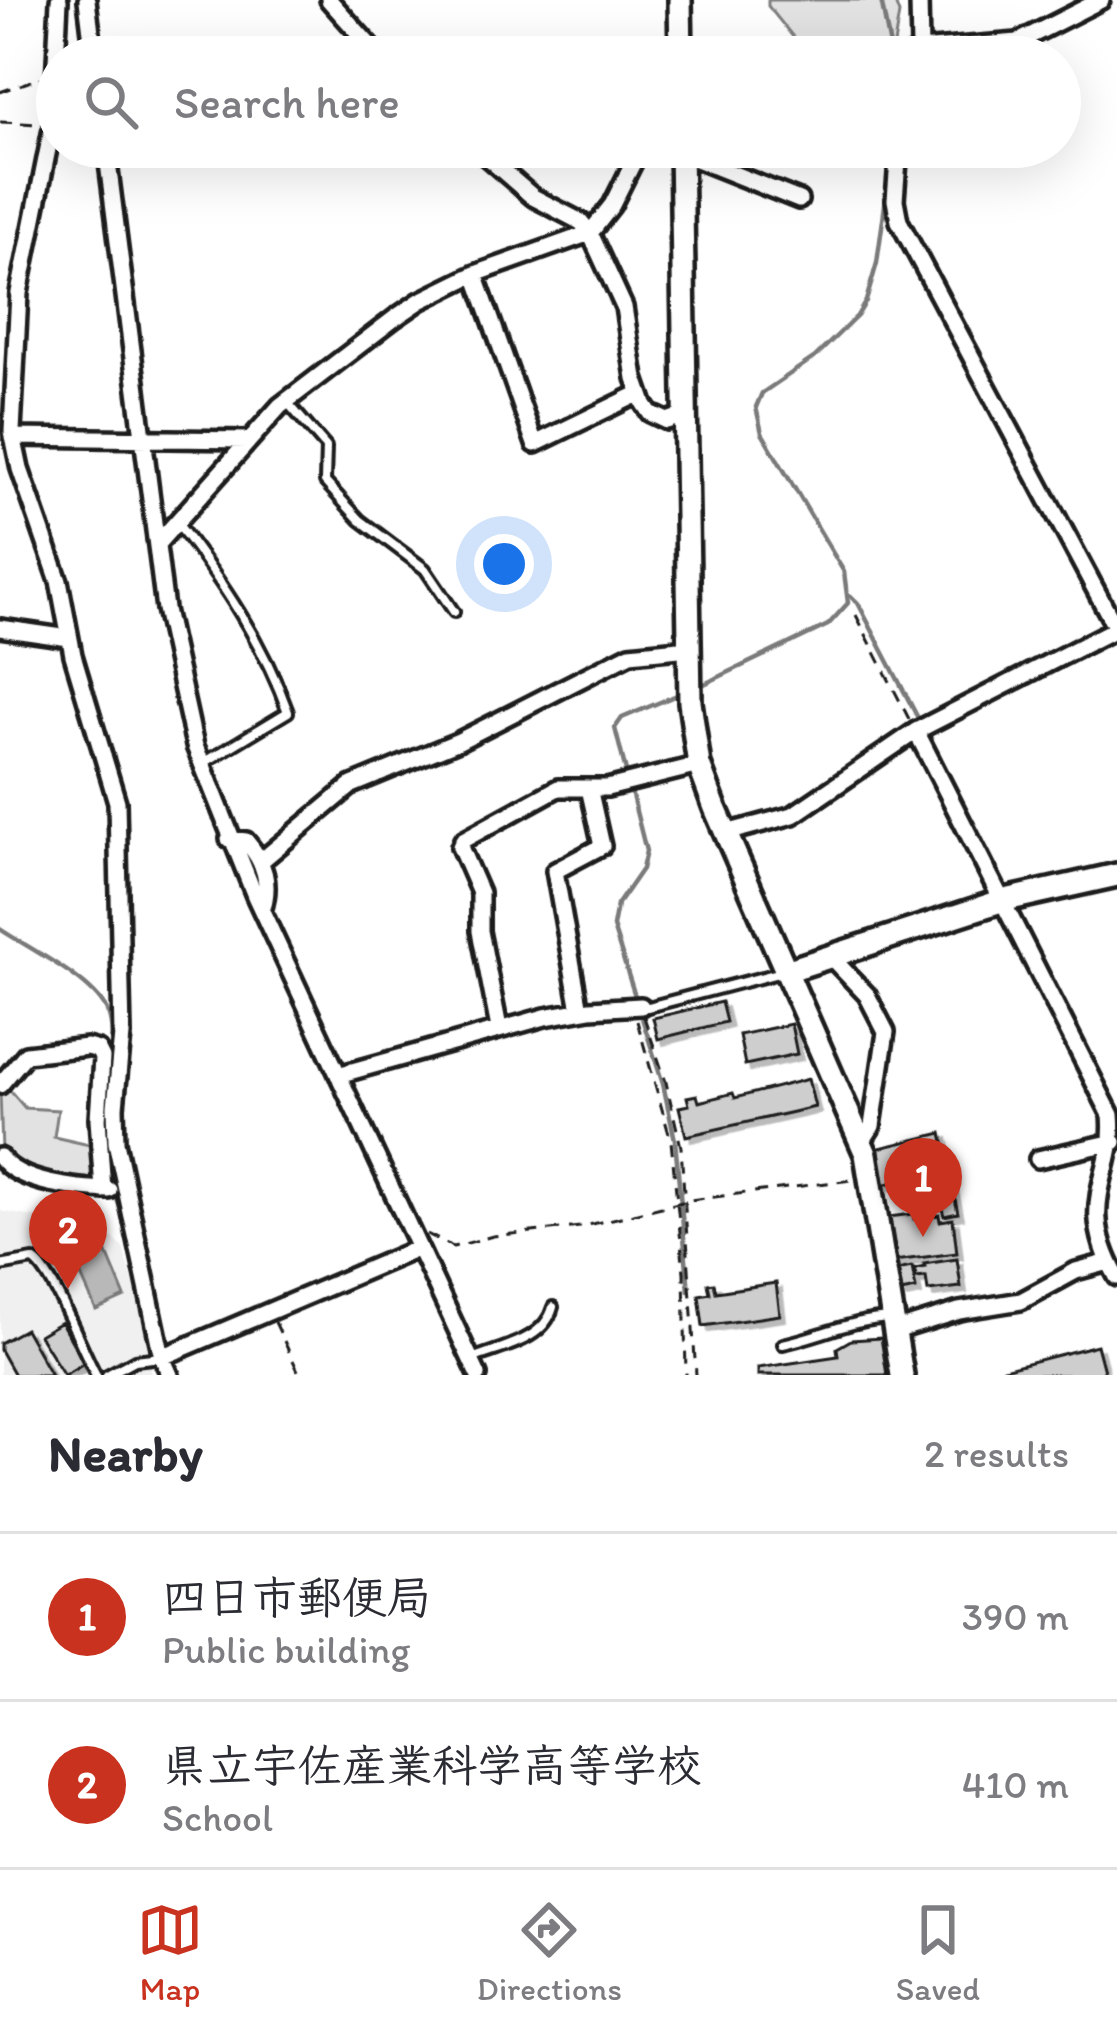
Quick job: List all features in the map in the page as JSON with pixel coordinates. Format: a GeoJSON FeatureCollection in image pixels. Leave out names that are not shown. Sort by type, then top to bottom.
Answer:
{"type":"FeatureCollection","features":[{"type":"Feature","properties":{"kind":"street"},"geometry":{"type":"LineString","coordinates":[[57,36],[58,0]]}},
{"type":"Feature","properties":{"kind":"street"},"geometry":{"type":"LineString","coordinates":[[87,0],[91,36]]}},
{"type":"Feature","properties":{"kind":"street"},"geometry":{"type":"LineString","coordinates":[[329,0],[361,36]]}},
{"type":"Feature","properties":{"kind":"street"},"geometry":{"type":"LineString","coordinates":[[680,0],[681,36]]}},
{"type":"Feature","properties":{"kind":"street"},"geometry":{"type":"LineString","coordinates":[[915,36],[919,0]]}},
{"type":"Feature","properties":{"kind":"street"},"geometry":{"type":"LineString","coordinates":[[1030,36],[1101,0]]}},
{"type":"Feature","properties":{"kind":"street"},"geometry":{"type":"LineString","coordinates":[[44,168],[19,293],[9,445],[52,557],[69,638],[107,758],[120,826],[117,930],[122,1035],[114,1123],[124,1190],[170,1375]]}},
{"type":"Feature","properties":{"kind":"street"},"geometry":{"type":"LineString","coordinates":[[109,168],[170,637],[201,765],[262,910],[474,1367]]}},
{"type":"Feature","properties":{"kind":"street"},"geometry":{"type":"LineString","coordinates":[[499,168],[533,197],[581,222],[590,233],[624,307],[640,393],[650,413],[667,422],[687,414]]}},
{"type":"Feature","properties":{"kind":"street"},"geometry":{"type":"LineString","coordinates":[[158,543],[286,401],[420,301],[475,274],[590,233],[612,205],[630,168]]}},
{"type":"Feature","properties":{"kind":"street"},"geometry":{"type":"LineString","coordinates":[[681,168],[689,648],[699,765],[862,1142],[902,1375]]}},
{"type":"Feature","properties":{"kind":"street"},"geometry":{"type":"LineString","coordinates":[[723,168],[799,200]]}},
{"type":"Feature","properties":{"kind":"street"},"geometry":{"type":"LineString","coordinates":[[726,833],[801,811],[916,731],[1117,629],[899,221],[897,168]]}},
{"type":"Feature","properties":{"kind":"street"},"geometry":{"type":"LineString","coordinates":[[475,274],[535,444],[640,393]]}},
{"type":"Feature","properties":{"kind":"street"},"geometry":{"type":"LineString","coordinates":[[9,445],[247,440]]}},
{"type":"Feature","properties":{"kind":"street"},"geometry":{"type":"LineString","coordinates":[[0,628],[69,638]]}},
{"type":"Feature","properties":{"kind":"street"},"geometry":{"type":"LineString","coordinates":[[261,861],[352,785],[459,741],[630,654],[689,648]]}},
{"type":"Feature","properties":{"kind":"street"},"geometry":{"type":"LineString","coordinates":[[894,1324],[1021,1300],[1076,1271],[1113,1270],[1097,1213],[1114,1142],[1108,1105],[916,731]]}},
{"type":"Feature","properties":{"kind":"street"},"geometry":{"type":"LineString","coordinates":[[499,1028],[481,937],[480,893],[460,843],[558,788],[607,788],[699,765]]}},
{"type":"Feature","properties":{"kind":"street"},"geometry":{"type":"LineString","coordinates":[[580,1010],[555,871],[602,846],[589,788]]}},
{"type":"Feature","properties":{"kind":"street"},"geometry":{"type":"LineString","coordinates":[[230,839],[246,841],[261,861],[268,886],[262,910]]}},
{"type":"Feature","properties":{"kind":"street"},"geometry":{"type":"LineString","coordinates":[[786,971],[1001,901],[1117,875]]}},
{"type":"Feature","properties":{"kind":"street"},"geometry":{"type":"LineString","coordinates":[[830,956],[866,994],[886,1032],[872,1126],[862,1142]]}},
{"type":"Feature","properties":{"kind":"street"},"geometry":{"type":"LineString","coordinates":[[338,1075],[499,1028],[580,1010],[640,1007]]}},
{"type":"Feature","properties":{"kind":"street"},"geometry":{"type":"LineString","coordinates":[[0,1085],[26,1054],[87,1047],[98,1050],[102,1058],[98,1119],[103,1190]]}},
{"type":"Feature","properties":{"kind":"street"},"geometry":{"type":"LineString","coordinates":[[1038,1159],[1114,1142]]}},
{"type":"Feature","properties":{"kind":"street"},"geometry":{"type":"LineString","coordinates":[[0,1157],[24,1175],[124,1190]]}},
{"type":"Feature","properties":{"kind":"street"},"geometry":{"type":"LineString","coordinates":[[162,1357],[416,1243]]}},
{"type":"Feature","properties":{"kind":"lane"},"geometry":{"type":"LineString","coordinates":[[286,401],[326,447],[325,482],[360,520],[425,569],[454,612]]}},
{"type":"Feature","properties":{"kind":"lane"},"geometry":{"type":"LineString","coordinates":[[177,523],[210,566],[272,668],[287,712],[201,765]]}},
{"type":"Feature","properties":{"kind":"lane"},"geometry":{"type":"LineString","coordinates":[[640,1007],[786,971]]}},
{"type":"Feature","properties":{"kind":"lane"},"geometry":{"type":"LineString","coordinates":[[0,1266],[33,1260],[47,1270],[96,1375]]}},
{"type":"Feature","properties":{"kind":"lane"},"geometry":{"type":"LineString","coordinates":[[474,1367],[536,1333],[547,1324],[553,1307]]}},
{"type":"Feature","properties":{"kind":"lane"},"geometry":{"type":"LineString","coordinates":[[783,1344],[832,1333],[862,1320],[894,1324]]}},
{"type":"Feature","properties":{"kind":"lane"},"geometry":{"type":"LineString","coordinates":[[107,1375],[135,1360],[162,1357]]}},
{"type":"Feature","properties":{"kind":"path"},"geometry":{"type":"LineString","coordinates":[[0,92],[36,79]]}},
{"type":"Feature","properties":{"kind":"path"},"geometry":{"type":"LineString","coordinates":[[0,122],[36,123]]}},
{"type":"Feature","properties":{"kind":"path"},"geometry":{"type":"LineString","coordinates":[[856,615],[916,731]]}},
{"type":"Feature","properties":{"kind":"path"},"geometry":{"type":"LineString","coordinates":[[640,1007],[666,1082],[681,1147],[696,1375]]}},
{"type":"Feature","properties":{"kind":"path"},"geometry":{"type":"LineString","coordinates":[[640,1007],[668,1128],[684,1273],[686,1375]]}},
{"type":"Feature","properties":{"kind":"path"},"geometry":{"type":"LineString","coordinates":[[416,1243],[433,1234],[453,1246],[493,1236],[580,1227],[675,1203],[871,1176]]}},
{"type":"Feature","properties":{"kind":"path"},"geometry":{"type":"LineString","coordinates":[[270,1310],[299,1375]]}},
{"type":"Feature","properties":{"kind":"shaded area"},"geometry":{"type":"Polygon","coordinates":[[[768,0],[894,0],[899,14],[895,36],[792,36],[768,0]]]}},
{"type":"Feature","properties":{"kind":"shaded area"},"geometry":{"type":"Polygon","coordinates":[[[6,1086],[25,1108],[58,1110],[54,1137],[94,1146],[96,1181],[91,1186],[26,1169],[2,1152],[0,1091],[6,1086]]]}},
{"type":"Feature","properties":{"kind":"shaded area"},"geometry":{"type":"Polygon","coordinates":[[[0,1211],[96,1228],[123,1248],[143,1315],[151,1375],[0,1375],[0,1211]]]}},
{"type":"Feature","properties":{"kind":"shaded area"},"geometry":{"type":"Polygon","coordinates":[[[106,1251],[125,1297],[96,1310],[76,1264],[106,1251]]]}},
{"type":"Feature","properties":{"kind":"building"},"geometry":{"type":"Polygon","coordinates":[[[721,1002],[726,1022],[658,1039],[653,1018],[721,1002]]]}},
{"type":"Feature","properties":{"kind":"building"},"geometry":{"type":"Polygon","coordinates":[[[791,1024],[797,1054],[745,1065],[739,1035],[791,1024]]]}},
{"type":"Feature","properties":{"kind":"building"},"geometry":{"type":"Polygon","coordinates":[[[808,1079],[815,1107],[686,1136],[679,1107],[689,1105],[687,1097],[697,1095],[699,1102],[733,1093],[735,1098],[808,1079]]]}},
{"type":"Feature","properties":{"kind":"building"},"geometry":{"type":"Polygon","coordinates":[[[942,1133],[950,1169],[878,1186],[871,1150],[942,1133]]]}},
{"type":"Feature","properties":{"kind":"building"},"geometry":{"type":"Polygon","coordinates":[[[950,1175],[958,1213],[944,1216],[934,1180],[950,1175]]]}},
{"type":"Feature","properties":{"kind":"building"},"geometry":{"type":"Polygon","coordinates":[[[913,1214],[914,1219],[939,1215],[940,1221],[953,1219],[957,1253],[894,1261],[888,1217],[913,1214]]]}},
{"type":"Feature","properties":{"kind":"building"},"geometry":{"type":"Polygon","coordinates":[[[957,1259],[961,1287],[928,1291],[926,1277],[916,1278],[915,1269],[924,1264],[957,1259]]]}},
{"type":"Feature","properties":{"kind":"building"},"geometry":{"type":"Polygon","coordinates":[[[912,1267],[916,1289],[901,1292],[897,1270],[912,1267]]]}},
{"type":"Feature","properties":{"kind":"building"},"geometry":{"type":"Polygon","coordinates":[[[714,1283],[716,1292],[776,1283],[780,1315],[703,1326],[699,1295],[710,1293],[708,1284],[714,1283]]]}},
{"type":"Feature","properties":{"kind":"building"},"geometry":{"type":"Polygon","coordinates":[[[61,1322],[84,1363],[64,1375],[39,1335],[61,1322]]]}},
{"type":"Feature","properties":{"kind":"building"},"geometry":{"type":"Polygon","coordinates":[[[25,1329],[51,1375],[14,1375],[0,1343],[25,1329]]]}},
{"type":"Feature","properties":{"kind":"building"},"geometry":{"type":"Polygon","coordinates":[[[881,1338],[887,1375],[758,1375],[758,1368],[838,1356],[837,1348],[851,1340],[881,1338]]]}},
{"type":"Feature","properties":{"kind":"building"},"geometry":{"type":"Polygon","coordinates":[[[1097,1345],[1105,1375],[1004,1375],[1003,1369],[1097,1345]]]}},
{"type":"Feature","properties":{"kind":"waterway"},"geometry":{"type":"LineString","coordinates":[[881,0],[888,36]]}},
{"type":"Feature","properties":{"kind":"waterway"},"geometry":{"type":"LineString","coordinates":[[700,686],[828,625],[848,603],[844,572],[762,433],[756,407],[762,393],[815,357],[866,301],[877,263],[890,168]]}},
{"type":"Feature","properties":{"kind":"waterway"},"geometry":{"type":"LineString","coordinates":[[851,596],[920,722]]}},
{"type":"Feature","properties":{"kind":"waterway"},"geometry":{"type":"LineString","coordinates":[[684,692],[622,718],[615,728],[646,851],[642,869],[617,905],[613,927],[663,1084],[675,1140],[689,1291]]}},
{"type":"Feature","properties":{"kind":"waterway"},"geometry":{"type":"LineString","coordinates":[[928,737],[1008,893]]}},
{"type":"Feature","properties":{"kind":"waterway"},"geometry":{"type":"LineString","coordinates":[[1016,908],[1117,1106]]}},
{"type":"Feature","properties":{"kind":"waterway"},"geometry":{"type":"LineString","coordinates":[[0,929],[98,998],[111,1022],[109,1065]]}},
{"type":"Feature","properties":{"kind":"waterway"},"geometry":{"type":"LineString","coordinates":[[106,1106],[111,1180],[127,1230]]}},
{"type":"Feature","properties":{"kind":"place","name":"四日市郵便局"},"geometry":{"type":"Point","coordinates":[923,1237]}},
{"type":"Feature","properties":{"kind":"place","name":"県立宇佐産業科学高等学校"},"geometry":{"type":"Point","coordinates":[68,1289]}}]}
